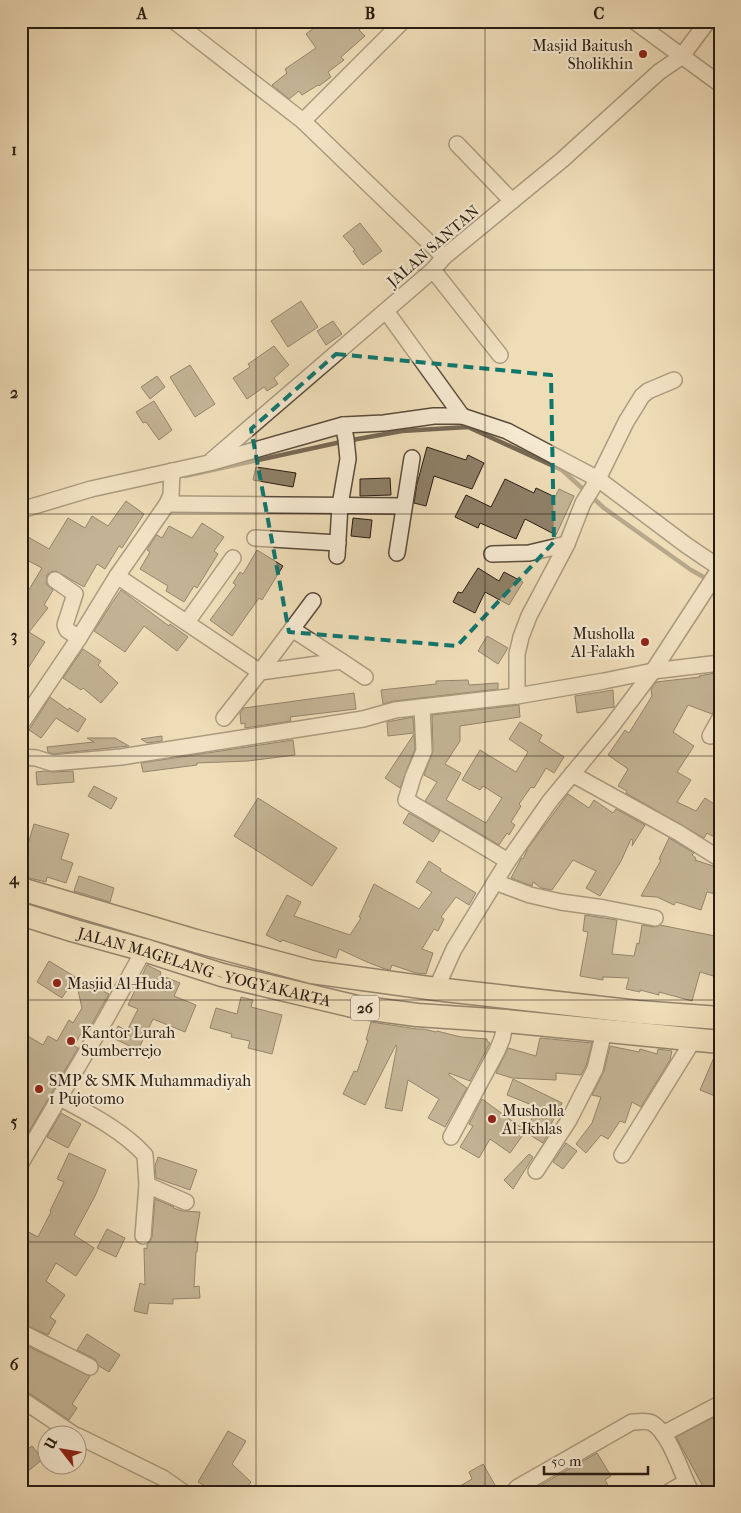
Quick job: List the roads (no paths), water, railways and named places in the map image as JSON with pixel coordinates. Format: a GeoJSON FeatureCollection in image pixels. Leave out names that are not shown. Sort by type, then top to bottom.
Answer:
{"type":"FeatureCollection","features":[{"type":"Feature","properties":{"kind":"highway","name":"JALAN MAGELANG - YOGYAKARTA"},"geometry":{"type":"LineString","coordinates":[[21,889],[312,972],[436,989],[638,1012],[720,1018]]}},
{"type":"Feature","properties":{"kind":"highway"},"geometry":{"type":"LineString","coordinates":[[75,931],[86,908]]}},
{"type":"Feature","properties":{"kind":"highway","name":"JALAN MAGELANG - YOGYAKARTA"},"geometry":{"type":"LineString","coordinates":[[21,914],[222,975],[357,1007],[417,1015],[506,1021],[720,1042]]}},
{"type":"Feature","properties":{"kind":"street"},"geometry":{"type":"LineString","coordinates":[[174,21],[303,121],[444,257]]}},
{"type":"Feature","properties":{"kind":"street"},"geometry":{"type":"LineString","coordinates":[[303,121],[403,21]]}},
{"type":"Feature","properties":{"kind":"street"},"geometry":{"type":"LineString","coordinates":[[634,21],[720,84]]}},
{"type":"Feature","properties":{"kind":"street","name":"JALAN SANTAN"},"geometry":{"type":"LineString","coordinates":[[209,463],[433,270],[444,257],[562,160],[659,72],[681,57],[708,21]]}},
{"type":"Feature","properties":{"kind":"street"},"geometry":{"type":"LineString","coordinates":[[457,144],[512,201]]}},
{"type":"Feature","properties":{"kind":"street"},"geometry":{"type":"LineString","coordinates":[[433,270],[500,355]]}},
{"type":"Feature","properties":{"kind":"street"},"geometry":{"type":"LineString","coordinates":[[386,311],[462,416]]}},
{"type":"Feature","properties":{"kind":"street"},"geometry":{"type":"LineString","coordinates":[[517,696],[517,654],[521,637],[529,616],[567,544],[583,503],[642,396],[648,391],[674,380]]}},
{"type":"Feature","properties":{"kind":"street"},"geometry":{"type":"LineString","coordinates":[[21,510],[91,489],[172,474],[209,463],[384,423],[434,416],[462,416],[507,431],[595,483],[720,568],[653,671],[611,727],[572,774],[508,861],[454,949],[436,989]]}},
{"type":"Feature","properties":{"kind":"street"},"geometry":{"type":"LineString","coordinates":[[255,538],[338,550],[340,505],[348,460],[345,432]]}},
{"type":"Feature","properties":{"kind":"street"},"geometry":{"type":"LineString","coordinates":[[397,553],[412,458]]}},
{"type":"Feature","properties":{"kind":"street"},"geometry":{"type":"LineString","coordinates":[[21,724],[169,499],[172,474]]}},
{"type":"Feature","properties":{"kind":"street"},"geometry":{"type":"LineString","coordinates":[[169,499],[404,506]]}},
{"type":"Feature","properties":{"kind":"street"},"geometry":{"type":"LineString","coordinates":[[492,554],[529,553],[567,544]]}},
{"type":"Feature","properties":{"kind":"street"},"geometry":{"type":"LineString","coordinates":[[187,622],[233,558]]}},
{"type":"Feature","properties":{"kind":"street"},"geometry":{"type":"LineString","coordinates":[[117,576],[260,672],[341,661]]}},
{"type":"Feature","properties":{"kind":"street"},"geometry":{"type":"LineString","coordinates":[[55,580],[76,596],[65,625],[67,630],[79,638]]}},
{"type":"Feature","properties":{"kind":"street"},"geometry":{"type":"LineString","coordinates":[[224,718],[313,601]]}},
{"type":"Feature","properties":{"kind":"street"},"geometry":{"type":"LineString","coordinates":[[292,629],[365,677]]}},
{"type":"Feature","properties":{"kind":"street"},"geometry":{"type":"LineString","coordinates":[[21,758],[36,758],[52,763],[121,757],[363,719],[395,710],[517,696],[653,671],[720,663]]}},
{"type":"Feature","properties":{"kind":"street"},"geometry":{"type":"LineString","coordinates":[[422,707],[424,751],[406,800],[508,861]]}},
{"type":"Feature","properties":{"kind":"street"},"geometry":{"type":"LineString","coordinates":[[710,736],[720,718]]}},
{"type":"Feature","properties":{"kind":"street"},"geometry":{"type":"LineString","coordinates":[[572,774],[679,833],[717,857]]}},
{"type":"Feature","properties":{"kind":"street"},"geometry":{"type":"LineString","coordinates":[[495,882],[530,895],[560,902],[655,918]]}},
{"type":"Feature","properties":{"kind":"street"},"geometry":{"type":"LineString","coordinates":[[21,1163],[144,950]]}},
{"type":"Feature","properties":{"kind":"street"},"geometry":{"type":"LineString","coordinates":[[451,1137],[497,1051],[506,1021]]}},
{"type":"Feature","properties":{"kind":"street"},"geometry":{"type":"LineString","coordinates":[[536,1171],[569,1120],[595,1069],[604,1031]]}},
{"type":"Feature","properties":{"kind":"street"},"geometry":{"type":"LineString","coordinates":[[622,1155],[694,1039]]}},
{"type":"Feature","properties":{"kind":"street"},"geometry":{"type":"LineString","coordinates":[[60,1098],[102,1121],[125,1137],[145,1155],[147,1185],[143,1236]]}},
{"type":"Feature","properties":{"kind":"street"},"geometry":{"type":"LineString","coordinates":[[147,1185],[186,1202]]}},
{"type":"Feature","properties":{"kind":"street"},"geometry":{"type":"LineString","coordinates":[[21,1332],[90,1367]]}},
{"type":"Feature","properties":{"kind":"street"},"geometry":{"type":"LineString","coordinates":[[21,1399],[61,1426]]}},
{"type":"Feature","properties":{"kind":"street"},"geometry":{"type":"LineString","coordinates":[[663,1434],[720,1405]]}},
{"type":"Feature","properties":{"kind":"street"},"geometry":{"type":"LineString","coordinates":[[513,1492],[518,1487],[632,1422],[649,1422],[654,1424],[669,1443],[688,1487],[669,1492]]}},
{"type":"Feature","properties":{"kind":"street"},"geometry":{"type":"LineString","coordinates":[[88,1442],[163,1478],[183,1492]]}},
{"type":"Feature","properties":{"kind":"waterway"},"geometry":{"type":"LineString","coordinates":[[185,476],[341,442],[402,431],[468,427],[562,470],[604,508],[691,570],[720,586]]}},
{"type":"Feature","properties":{"kind":"place","name":"Masjid Baitush Sholikhin"},"geometry":{"type":"Point","coordinates":[643,54]}},
{"type":"Feature","properties":{"kind":"place","name":"Musholla Al-Falakh"},"geometry":{"type":"Point","coordinates":[645,642]}},
{"type":"Feature","properties":{"kind":"place","name":"Masjid Al-Huda"},"geometry":{"type":"Point","coordinates":[57,983]}},
{"type":"Feature","properties":{"kind":"place","name":"Kantor Lurah Sumberrejo"},"geometry":{"type":"Point","coordinates":[71,1041]}},
{"type":"Feature","properties":{"kind":"place","name":"SMP & SMK Muhammadiyah 1 Pujotomo"},"geometry":{"type":"Point","coordinates":[39,1089]}},
{"type":"Feature","properties":{"kind":"place","name":"Musholla Al-Ikhlas"},"geometry":{"type":"Point","coordinates":[492,1119]}}]}
